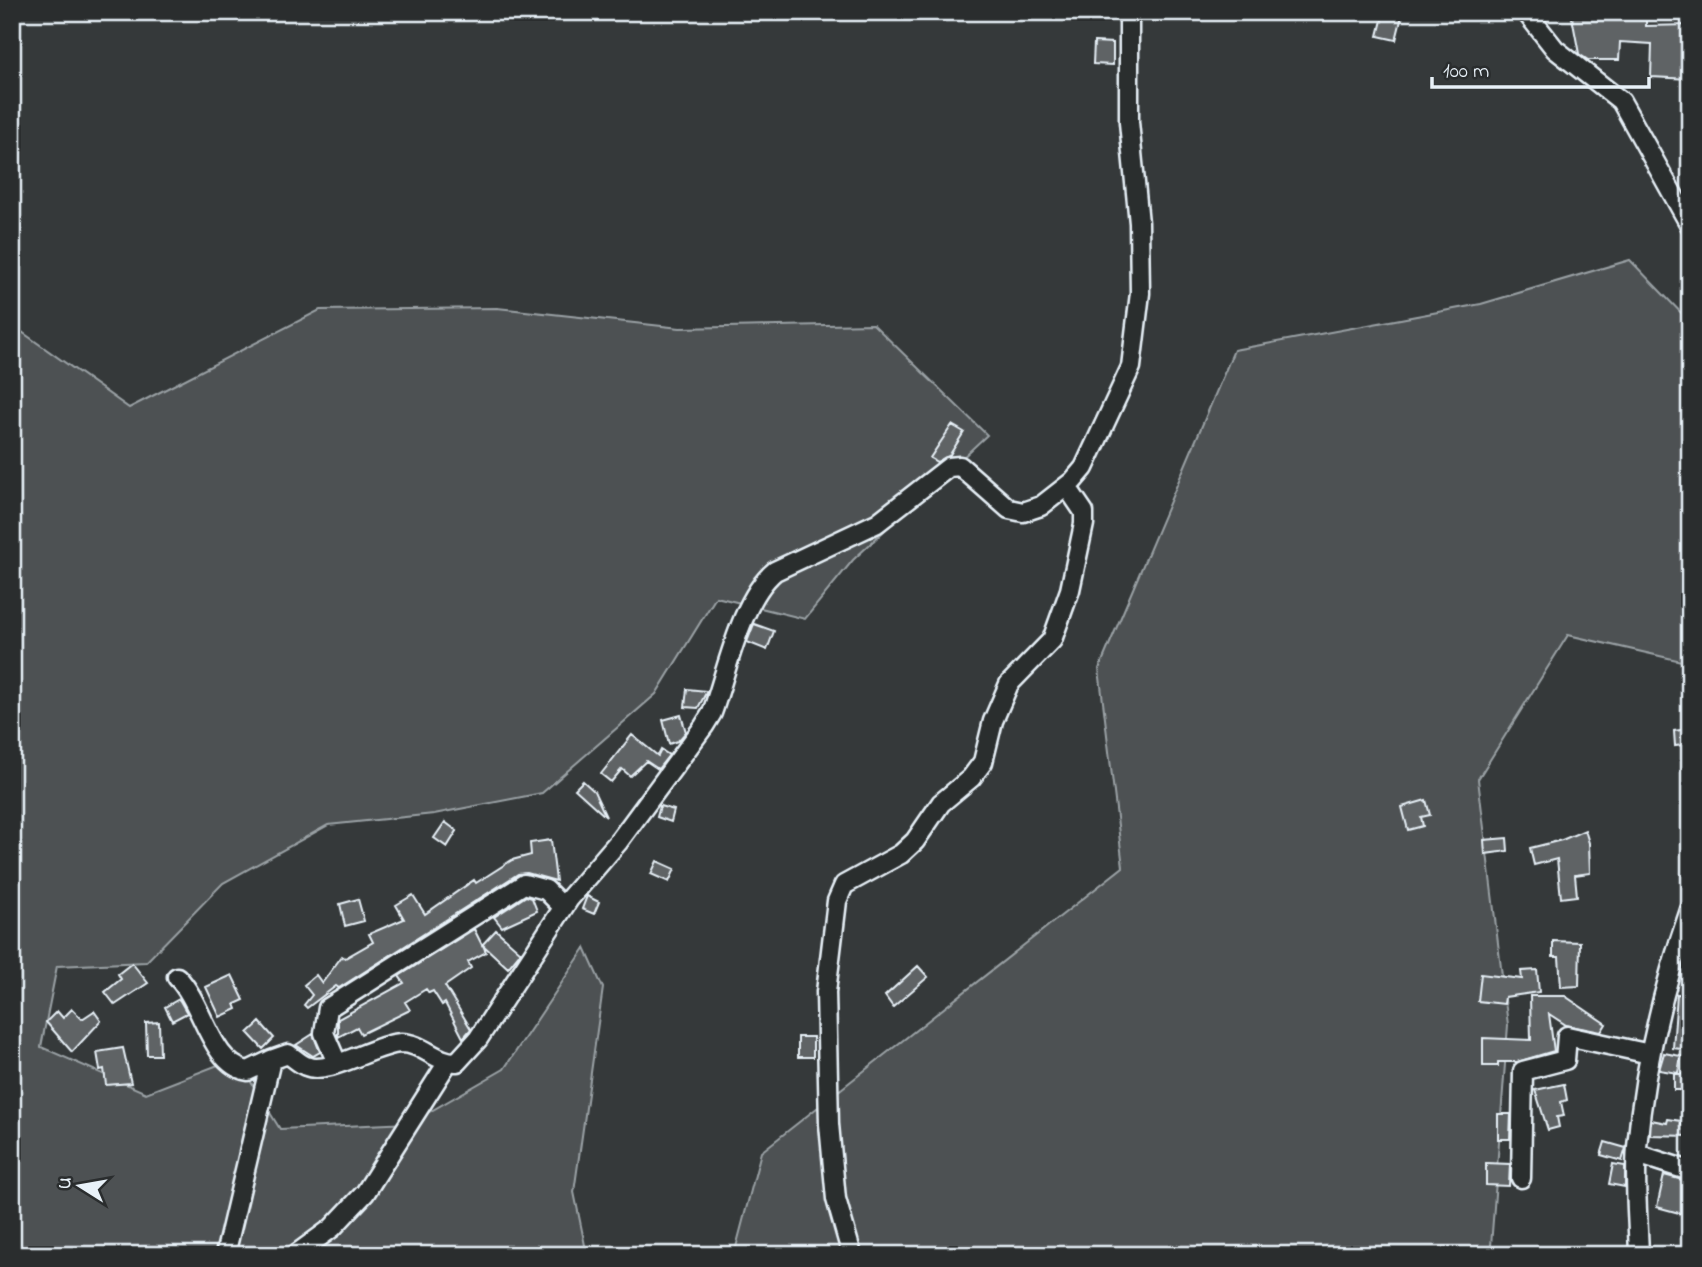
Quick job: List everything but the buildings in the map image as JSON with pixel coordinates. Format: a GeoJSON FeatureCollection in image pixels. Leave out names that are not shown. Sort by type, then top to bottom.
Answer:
{"type":"FeatureCollection","features":[{"type":"Feature","properties":{"kind":"street"},"geometry":{"type":"LineString","coordinates":[[177,977],[191,991],[218,1051],[230,1063],[248,1071],[288,1054],[308,1068],[337,1063],[400,1043],[419,1046],[448,1062],[457,1062],[478,1039],[564,907],[620,841],[712,713],[750,604],[764,580],[775,571],[877,523],[949,467],[960,466],[1002,504],[1014,511],[1032,510],[1067,486],[1084,468],[1124,387],[1138,329],[1139,222],[1129,122],[1129,12]]}},
{"type":"Feature","properties":{"kind":"street"},"geometry":{"type":"LineString","coordinates":[[1526,12],[1555,49],[1620,101],[1690,225]]}},
{"type":"Feature","properties":{"kind":"street"},"geometry":{"type":"LineString","coordinates":[[852,1255],[836,1199],[829,1124],[826,992],[837,901],[844,885],[901,854],[915,841],[941,803],[971,778],[984,762],[993,721],[1009,684],[1052,640],[1070,590],[1084,524],[1084,512],[1067,486]]}},
{"type":"Feature","properties":{"kind":"street"},"geometry":{"type":"LineString","coordinates":[[337,1063],[324,1032],[328,1008],[524,884],[546,890],[564,907]]}},
{"type":"Feature","properties":{"kind":"street"},"geometry":{"type":"LineString","coordinates":[[1639,1255],[1637,1154],[1650,1054],[1670,965],[1690,910]]}},
{"type":"Feature","properties":{"kind":"street"},"geometry":{"type":"LineString","coordinates":[[1521,1178],[1523,1071],[1565,1060],[1567,1036],[1650,1054]]}},
{"type":"Feature","properties":{"kind":"street"},"geometry":{"type":"LineString","coordinates":[[225,1255],[271,1060]]}},
{"type":"Feature","properties":{"kind":"street"},"geometry":{"type":"LineString","coordinates":[[295,1255],[332,1228],[365,1193],[448,1062]]}},
{"type":"Feature","properties":{"kind":"street"},"geometry":{"type":"LineString","coordinates":[[1637,1154],[1690,1171]]}},
{"type":"Feature","properties":{"kind":"shaded area"},"geometry":{"type":"Polygon","coordinates":[[[1630,260],[1690,322],[1690,663],[1568,635],[1478,779],[1508,1025],[1491,1246],[1493,1255],[734,1255],[761,1152],[1123,867],[1099,669],[1234,350],[1481,304],[1630,260]]]}},
{"type":"Feature","properties":{"kind":"shaded area"},"geometry":{"type":"Polygon","coordinates":[[[497,308],[680,328],[873,324],[987,435],[853,560],[805,619],[716,597],[656,694],[542,793],[434,814],[328,825],[223,883],[146,962],[57,966],[41,1047],[146,1093],[236,1058],[280,1129],[410,1123],[504,1069],[585,948],[603,988],[574,1192],[587,1255],[12,1255],[12,325],[129,408],[320,310],[497,308]]]}}]}
